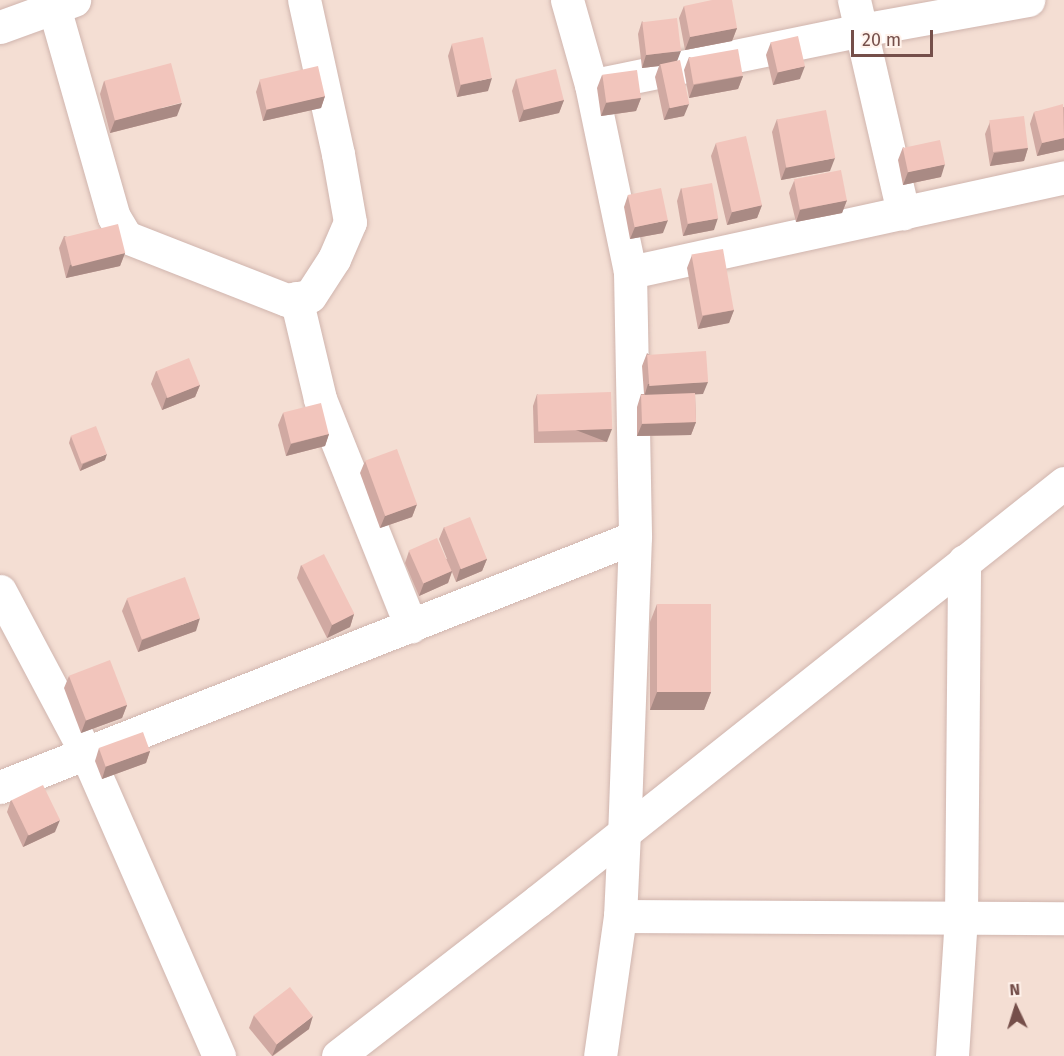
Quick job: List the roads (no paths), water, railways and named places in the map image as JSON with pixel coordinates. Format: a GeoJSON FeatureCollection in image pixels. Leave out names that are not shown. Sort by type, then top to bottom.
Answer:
{"type":"FeatureCollection","features":[{"type":"Feature","properties":{"kind":"street"},"geometry":{"type":"LineString","coordinates":[[0,27],[64,4],[114,217],[126,237],[287,300],[310,296],[334,259],[350,222],[338,154],[304,0]]}},
{"type":"Feature","properties":{"kind":"street"},"geometry":{"type":"LineString","coordinates":[[567,0],[591,85],[630,272],[635,537],[624,832],[620,916],[600,1056]]}},
{"type":"Feature","properties":{"kind":"street"},"geometry":{"type":"LineString","coordinates":[[591,85],[858,15],[1028,0]]}},
{"type":"Feature","properties":{"kind":"street"},"geometry":{"type":"LineString","coordinates":[[858,15],[903,213]]}},
{"type":"Feature","properties":{"kind":"street"},"geometry":{"type":"LineString","coordinates":[[630,272],[1064,177]]}},
{"type":"Feature","properties":{"kind":"street"},"geometry":{"type":"LineString","coordinates":[[296,298],[320,399],[411,626]]}},
{"type":"Feature","properties":{"kind":"street"},"geometry":{"type":"LineString","coordinates":[[338,1056],[964,561],[1060,493]]}},
{"type":"Feature","properties":{"kind":"street"},"geometry":{"type":"LineString","coordinates":[[0,787],[635,537]]}},
{"type":"Feature","properties":{"kind":"street"},"geometry":{"type":"LineString","coordinates":[[951,1056],[961,918],[964,561]]}},
{"type":"Feature","properties":{"kind":"street"},"geometry":{"type":"LineString","coordinates":[[0,591],[86,753],[219,1056]]}},
{"type":"Feature","properties":{"kind":"street"},"geometry":{"type":"LineString","coordinates":[[620,916],[1064,918]]}}]}
